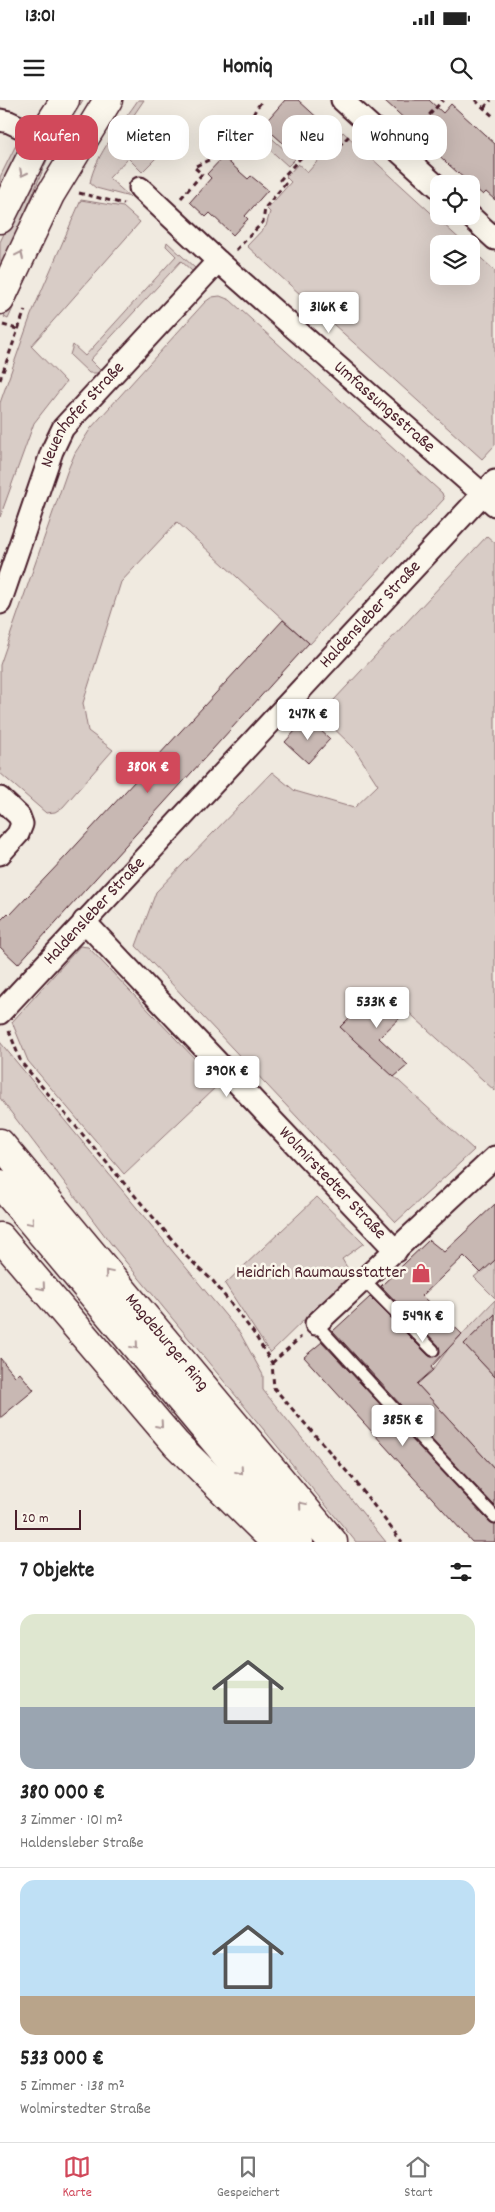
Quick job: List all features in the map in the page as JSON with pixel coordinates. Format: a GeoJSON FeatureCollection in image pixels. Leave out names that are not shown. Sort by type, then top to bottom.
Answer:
{"type":"FeatureCollection","features":[{"type":"Feature","properties":{"kind":"main road"},"geometry":{"type":"LineString","coordinates":[[55,115],[65,100]]}},
{"type":"Feature","properties":{"kind":"main road"},"geometry":{"type":"LineString","coordinates":[[0,300],[50,195],[108,100]]}},
{"type":"Feature","properties":{"kind":"main road"},"geometry":{"type":"LineString","coordinates":[[0,219],[30,160]]}},
{"type":"Feature","properties":{"kind":"main road","name":"Magdeburger Ring"},"geometry":{"type":"LineString","coordinates":[[0,1143],[333,1542]]}},
{"type":"Feature","properties":{"kind":"main road","name":"Magdeburger Ring"},"geometry":{"type":"LineString","coordinates":[[0,1184],[299,1542]]}},
{"type":"Feature","properties":{"kind":"main road"},"geometry":{"type":"LineString","coordinates":[[0,1237],[176,1444],[275,1542]]}},
{"type":"Feature","properties":{"kind":"street"},"geometry":{"type":"LineString","coordinates":[[342,100],[358,115]]}},
{"type":"Feature","properties":{"kind":"street"},"geometry":{"type":"LineString","coordinates":[[0,120],[15,125]]}},
{"type":"Feature","properties":{"kind":"street"},"geometry":{"type":"LineString","coordinates":[[408,160],[430,180]]}},
{"type":"Feature","properties":{"kind":"street","name":"Umfassungsstraße"},"geometry":{"type":"LineString","coordinates":[[143,191],[220,263],[491,493]]}},
{"type":"Feature","properties":{"kind":"street"},"geometry":{"type":"LineString","coordinates":[[480,225],[495,239]]}},
{"type":"Feature","properties":{"kind":"street","name":"Neuenhofer Straße"},"geometry":{"type":"LineString","coordinates":[[0,603],[52,451],[63,428],[220,263]]}},
{"type":"Feature","properties":{"kind":"street","name":"Haldensleber Straße"},"geometry":{"type":"LineString","coordinates":[[0,1012],[84,921],[491,493]]}},
{"type":"Feature","properties":{"kind":"street"},"geometry":{"type":"LineString","coordinates":[[0,798],[19,816],[22,824],[18,834],[0,854]]}},
{"type":"Feature","properties":{"kind":"street","name":"Wolmirstedter Straße"},"geometry":{"type":"LineString","coordinates":[[84,921],[396,1251]]}},
{"type":"Feature","properties":{"kind":"street","name":"Wolmirstedter Straße"},"geometry":{"type":"LineString","coordinates":[[316,1324],[495,1157]]}},
{"type":"Feature","properties":{"kind":"lane"},"geometry":{"type":"LineString","coordinates":[[364,1280],[433,1350]]}},
{"type":"Feature","properties":{"kind":"lane"},"geometry":{"type":"LineString","coordinates":[[316,1324],[495,1517]]}},
{"type":"Feature","properties":{"kind":"path"},"geometry":{"type":"LineString","coordinates":[[168,213],[202,174],[194,167],[234,147],[248,132],[253,111],[263,100]]}},
{"type":"Feature","properties":{"kind":"path"},"geometry":{"type":"LineString","coordinates":[[429,115],[443,100]]}},
{"type":"Feature","properties":{"kind":"path"},"geometry":{"type":"LineString","coordinates":[[475,100],[495,118]]}},
{"type":"Feature","properties":{"kind":"path"},"geometry":{"type":"LineString","coordinates":[[484,108],[491,100]]}},
{"type":"Feature","properties":{"kind":"path"},"geometry":{"type":"LineString","coordinates":[[220,263],[263,222],[265,208],[285,184],[280,180],[308,150],[342,143],[352,133]]}},
{"type":"Feature","properties":{"kind":"path"},"geometry":{"type":"LineString","coordinates":[[73,192],[136,206],[143,191]]}},
{"type":"Feature","properties":{"kind":"path"},"geometry":{"type":"LineString","coordinates":[[0,324],[17,329]]}},
{"type":"Feature","properties":{"kind":"path"},"geometry":{"type":"LineString","coordinates":[[0,380],[15,334]]}},
{"type":"Feature","properties":{"kind":"path"},"geometry":{"type":"LineString","coordinates":[[0,1012],[21,1062],[187,1257],[213,1281],[253,1332],[272,1363],[274,1388],[354,1481],[402,1542]]}},
{"type":"Feature","properties":{"kind":"path"},"geometry":{"type":"LineString","coordinates":[[272,1363],[316,1324]]}},
{"type":"Feature","properties":{"kind":"shaded area"},"geometry":{"type":"Polygon","coordinates":[[[78,100],[83,100],[74,115],[69,115],[78,100]]]}},
{"type":"Feature","properties":{"kind":"shaded area"},"geometry":{"type":"Polygon","coordinates":[[[138,100],[144,100],[134,115],[128,115],[138,100]]]}},
{"type":"Feature","properties":{"kind":"shaded area"},"geometry":{"type":"Polygon","coordinates":[[[343,132],[352,140],[352,160],[374,160],[430,212],[430,225],[444,225],[455,235],[430,235],[430,285],[480,285],[480,257],[495,271],[495,445],[482,459],[247,246],[266,226],[270,212],[267,209],[291,182],[286,177],[298,164],[308,172],[318,160],[342,160],[343,132]]]}},
{"type":"Feature","properties":{"kind":"shaded area"},"geometry":{"type":"Polygon","coordinates":[[[272,138],[282,147],[282,160],[294,160],[288,166],[272,152],[272,138]]]}},
{"type":"Feature","properties":{"kind":"shaded area"},"geometry":{"type":"Polygon","coordinates":[[[108,143],[108,160],[126,160],[109,178],[130,197],[96,188],[90,183],[108,143]]]}},
{"type":"Feature","properties":{"kind":"shaded area"},"geometry":{"type":"Polygon","coordinates":[[[15,147],[15,160],[0,193],[0,177],[15,147]]]}},
{"type":"Feature","properties":{"kind":"shaded area"},"geometry":{"type":"Polygon","coordinates":[[[42,160],[47,160],[0,273],[0,242],[42,160]]]}},
{"type":"Feature","properties":{"kind":"shaded area"},"geometry":{"type":"Polygon","coordinates":[[[130,160],[154,160],[142,172],[130,160]]]}},
{"type":"Feature","properties":{"kind":"shaded area"},"geometry":{"type":"Polygon","coordinates":[[[81,200],[123,207],[140,222],[31,346],[66,382],[34,423],[0,517],[0,403],[31,315],[81,200]]]}},
{"type":"Feature","properties":{"kind":"shaded area"},"geometry":{"type":"Polygon","coordinates":[[[57,203],[60,205],[8,319],[4,317],[57,203]]]}},
{"type":"Feature","properties":{"kind":"shaded area"},"geometry":{"type":"Polygon","coordinates":[[[167,242],[196,269],[193,272],[181,261],[90,360],[102,372],[89,373],[70,355],[73,345],[85,356],[176,256],[166,246],[167,242]]]}},
{"type":"Feature","properties":{"kind":"shaded area"},"geometry":{"type":"Polygon","coordinates":[[[220,296],[230,300],[442,493],[444,499],[310,644],[177,522],[121,582],[83,703],[88,731],[113,750],[63,807],[55,812],[46,813],[0,773],[0,665],[75,453],[91,428],[205,302],[212,297],[220,296]]]}},
{"type":"Feature","properties":{"kind":"shaded area"},"geometry":{"type":"Polygon","coordinates":[[[487,536],[495,543],[495,1091],[381,987],[340,1027],[474,1150],[396,1222],[136,946],[156,892],[272,772],[295,791],[354,808],[378,785],[354,748],[320,715],[487,536]]]}},
{"type":"Feature","properties":{"kind":"shaded area"},"geometry":{"type":"Polygon","coordinates":[[[80,946],[88,947],[219,1084],[124,1174],[28,1061],[12,1022],[80,946]]]}},
{"type":"Feature","properties":{"kind":"shaded area"},"geometry":{"type":"Polygon","coordinates":[[[0,1042],[240,1333],[263,1375],[263,1390],[386,1542],[356,1542],[112,1245],[0,1098],[0,1042]]]}},
{"type":"Feature","properties":{"kind":"shaded area"},"geometry":{"type":"Polygon","coordinates":[[[317,1197],[364,1243],[342,1259],[351,1274],[270,1353],[225,1284],[317,1197]]]}},
{"type":"Feature","properties":{"kind":"shaded area"},"geometry":{"type":"Polygon","coordinates":[[[495,1260],[495,1298],[474,1277],[495,1260]]]}},
{"type":"Feature","properties":{"kind":"shaded area"},"geometry":{"type":"Polygon","coordinates":[[[495,1300],[495,1325],[489,1320],[464,1344],[495,1377],[495,1469],[417,1384],[433,1370],[449,1348],[495,1300]]]}},
{"type":"Feature","properties":{"kind":"building"},"geometry":{"type":"Polygon","coordinates":[[[285,100],[298,100],[314,115],[282,115],[282,142],[272,133],[272,115],[285,100]]]}},
{"type":"Feature","properties":{"kind":"building"},"geometry":{"type":"Polygon","coordinates":[[[384,100],[429,100],[443,113],[451,104],[495,144],[495,200],[486,192],[483,195],[480,192],[480,175],[460,175],[444,160],[447,160],[447,115],[400,115],[384,100]]]}},
{"type":"Feature","properties":{"kind":"building"},"geometry":{"type":"Polygon","coordinates":[[[220,160],[226,160],[248,179],[251,176],[268,190],[245,216],[248,219],[233,235],[210,213],[206,217],[190,202],[211,178],[207,174],[220,160]]]}},
{"type":"Feature","properties":{"kind":"building"},"geometry":{"type":"Polygon","coordinates":[[[283,620],[309,643],[18,964],[0,947],[0,921],[8,913],[10,915],[67,855],[283,620]]]}},
{"type":"Feature","properties":{"kind":"building"},"geometry":{"type":"Polygon","coordinates":[[[307,718],[330,739],[308,763],[285,742],[307,718]]]}},
{"type":"Feature","properties":{"kind":"building"},"geometry":{"type":"Polygon","coordinates":[[[381,987],[407,1011],[379,1038],[408,1065],[394,1077],[340,1027],[381,987]]]}},
{"type":"Feature","properties":{"kind":"building"},"geometry":{"type":"Polygon","coordinates":[[[495,1204],[495,1260],[481,1273],[464,1256],[422,1296],[462,1334],[431,1367],[433,1370],[417,1384],[495,1469],[495,1506],[412,1421],[411,1416],[333,1331],[370,1297],[428,1355],[431,1357],[438,1356],[440,1352],[438,1345],[381,1286],[429,1240],[444,1252],[495,1204]]]}},
{"type":"Feature","properties":{"kind":"building"},"geometry":{"type":"Polygon","coordinates":[[[495,1314],[495,1377],[464,1344],[495,1314]]]}},
{"type":"Feature","properties":{"kind":"building"},"geometry":{"type":"Polygon","coordinates":[[[322,1342],[490,1522],[495,1524],[495,1542],[472,1542],[304,1357],[322,1342]]]}},
{"type":"Feature","properties":{"kind":"building"},"geometry":{"type":"Polygon","coordinates":[[[0,1358],[15,1376],[19,1372],[34,1390],[0,1418],[0,1358]]]}},
{"type":"Feature","properties":{"kind":"place","name":"Heidrich Raumausstatter"},"geometry":{"type":"Point","coordinates":[421,1273]}}]}
